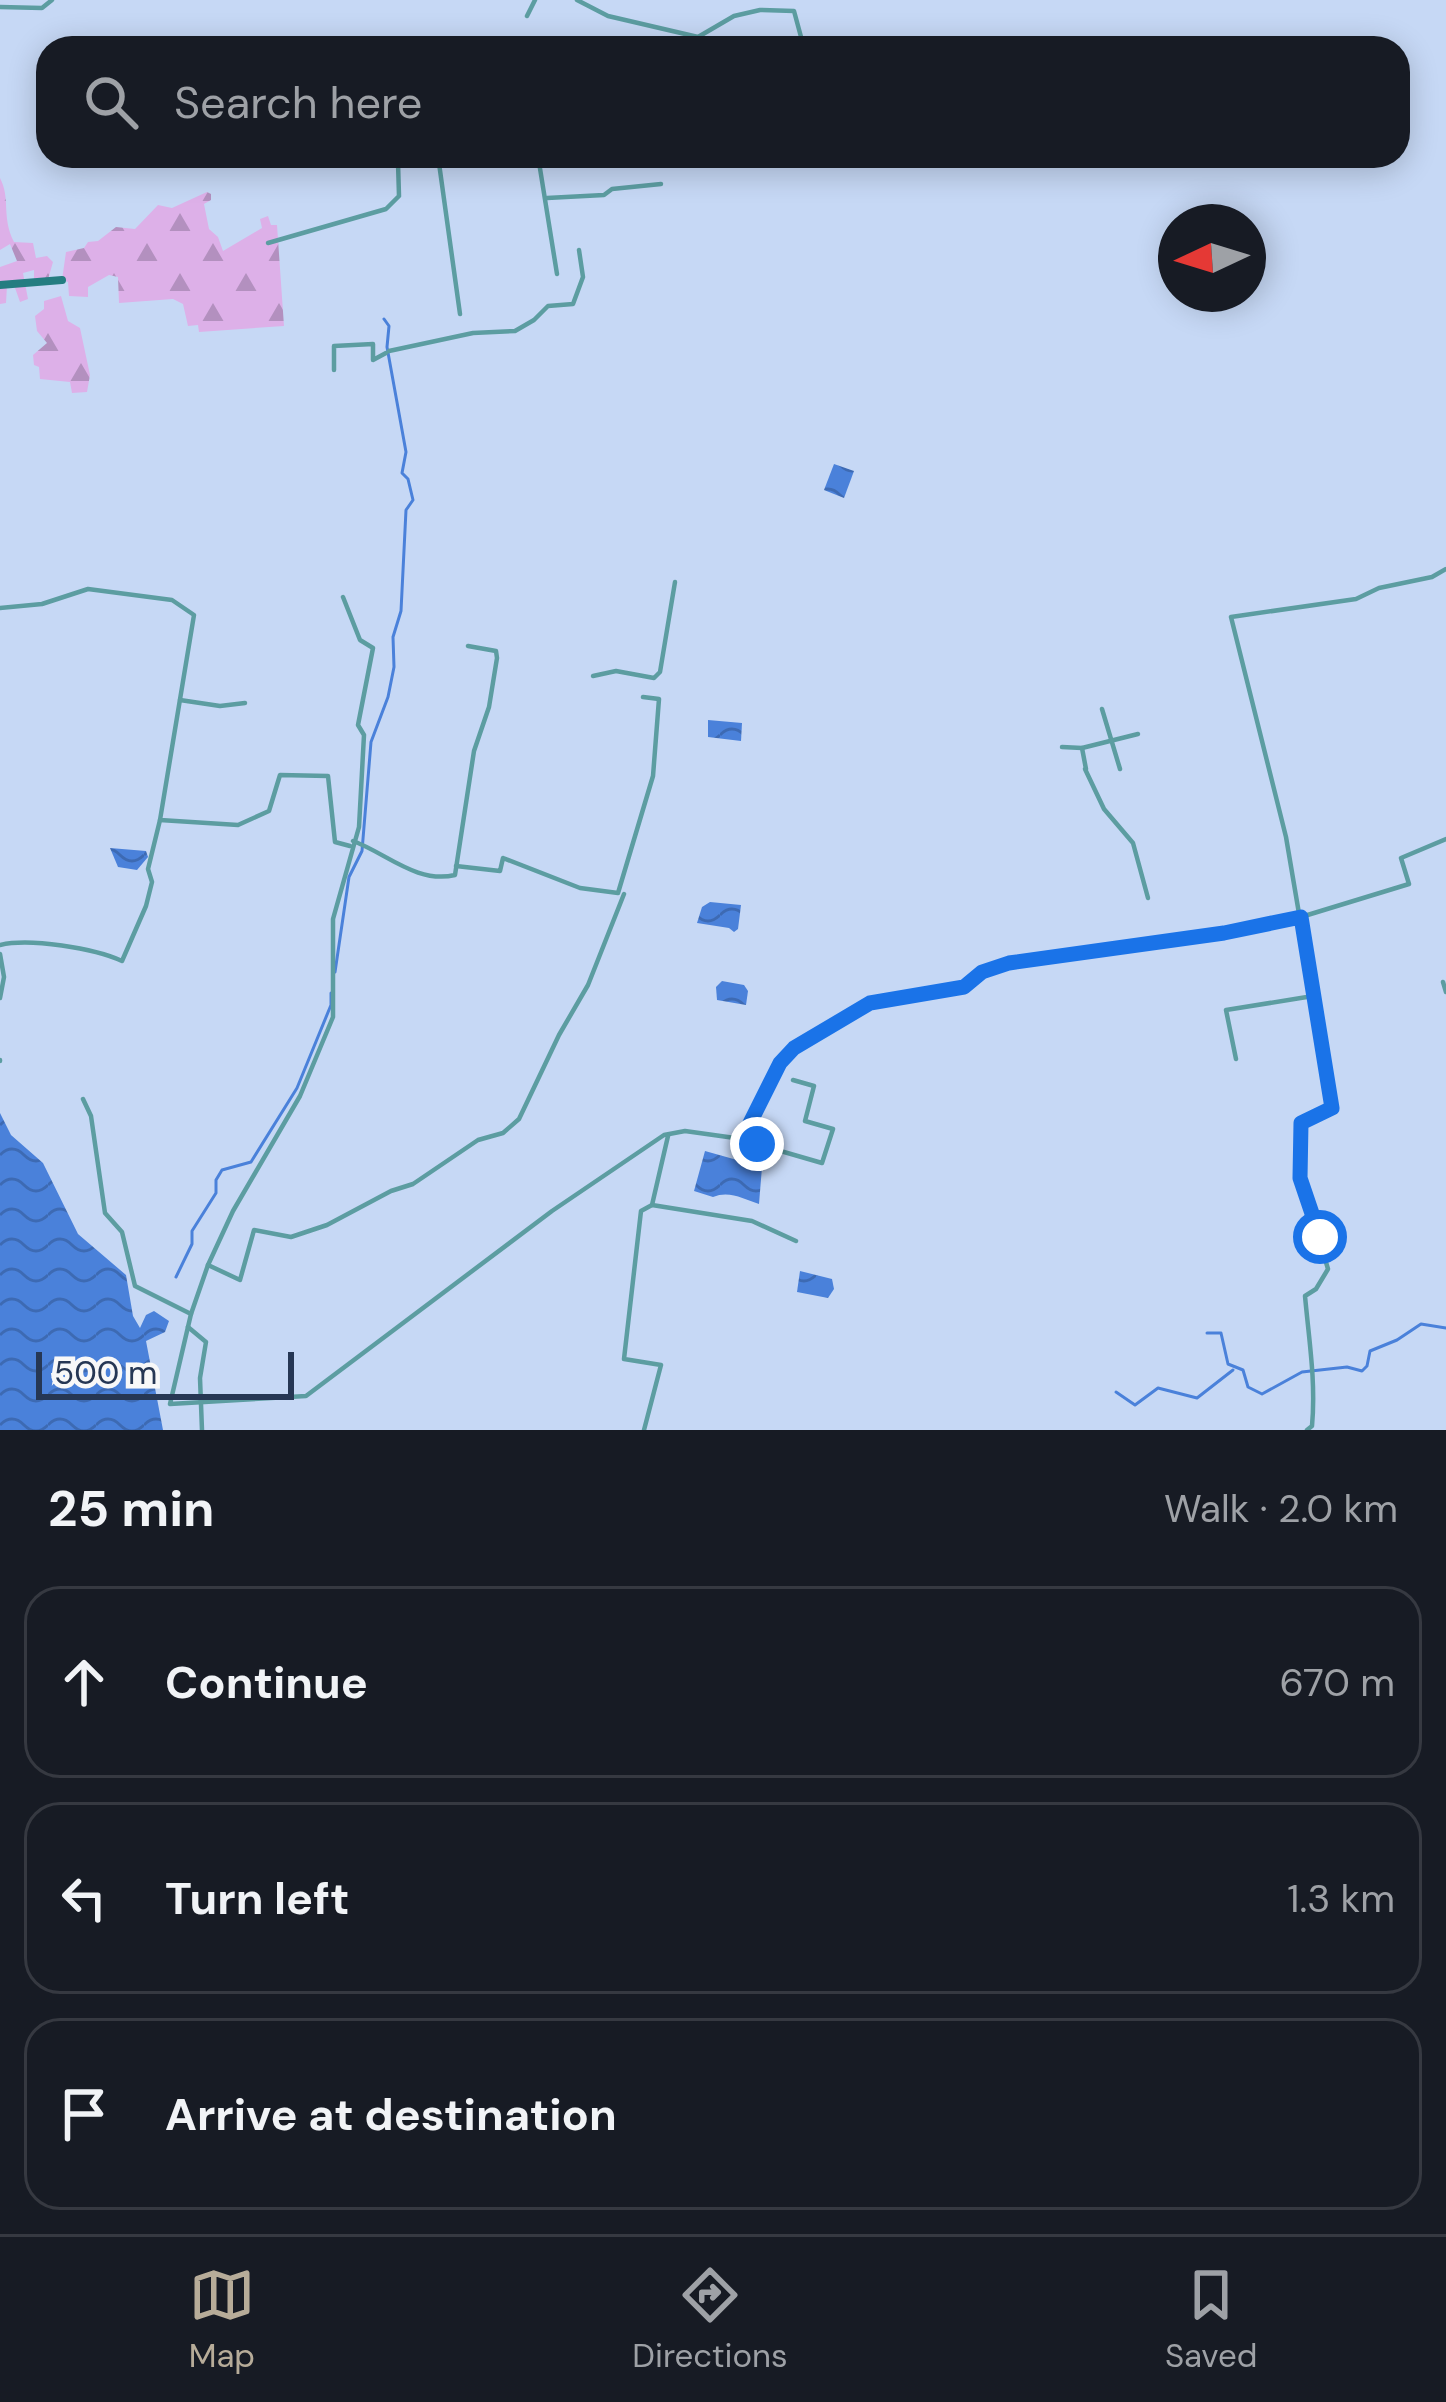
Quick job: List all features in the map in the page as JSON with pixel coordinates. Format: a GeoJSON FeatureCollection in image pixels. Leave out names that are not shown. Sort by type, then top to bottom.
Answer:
{"type":"FeatureCollection","features":[{"type":"Feature","properties":{"kind":"street"},"geometry":{"type":"LineString","coordinates":[[0,8],[43,8],[52,0]]}},
{"type":"Feature","properties":{"kind":"street"},"geometry":{"type":"LineString","coordinates":[[526,16],[535,0]]}},
{"type":"Feature","properties":{"kind":"street"},"geometry":{"type":"LineString","coordinates":[[578,0],[608,16],[694,36]]}},
{"type":"Feature","properties":{"kind":"street"},"geometry":{"type":"LineString","coordinates":[[700,36],[734,16],[760,10],[794,11],[801,36]]}},
{"type":"Feature","properties":{"kind":"street"},"geometry":{"type":"LineString","coordinates":[[268,243],[386,208],[399,196],[398,168]]}},
{"type":"Feature","properties":{"kind":"street"},"geometry":{"type":"LineString","coordinates":[[437,168],[460,314]]}},
{"type":"Feature","properties":{"kind":"street"},"geometry":{"type":"LineString","coordinates":[[541,168],[557,274]]}},
{"type":"Feature","properties":{"kind":"street"},"geometry":{"type":"LineString","coordinates":[[547,198],[604,195],[605,190],[661,184]]}},
{"type":"Feature","properties":{"kind":"street"},"geometry":{"type":"LineString","coordinates":[[334,370],[334,346],[373,344],[373,360],[387,352],[473,334],[515,331],[548,306],[573,304],[583,277],[579,250]]}},
{"type":"Feature","properties":{"kind":"street"},"geometry":{"type":"LineString","coordinates":[[0,285],[62,280]]}},
{"type":"Feature","properties":{"kind":"street"},"geometry":{"type":"LineString","coordinates":[[1307,1430],[1312,1426],[1312,1365],[1304,1297],[1316,1289],[1328,1269],[1300,1178],[1301,1123],[1332,1108],[1275,787],[1248,698],[1231,615],[1269,614],[1356,599],[1446,569]]}},
{"type":"Feature","properties":{"kind":"street"},"geometry":{"type":"LineString","coordinates":[[593,676],[616,671],[654,678],[660,672],[675,582]]}},
{"type":"Feature","properties":{"kind":"street"},"geometry":{"type":"LineString","coordinates":[[0,608],[42,604],[88,590],[172,600],[194,615],[148,869],[152,882],[122,961],[86,947],[0,945]]}},
{"type":"Feature","properties":{"kind":"street"},"geometry":{"type":"LineString","coordinates":[[343,597],[360,640],[373,648],[358,725],[364,735],[358,827],[333,919],[333,1017],[300,1096],[233,1211],[208,1265],[170,1403],[306,1396],[552,1210],[669,1134],[685,1131],[742,1139],[822,1163],[832,1129],[805,1121],[814,1086],[793,1080]]}},
{"type":"Feature","properties":{"kind":"street"},"geometry":{"type":"LineString","coordinates":[[160,820],[238,825],[269,812],[280,775],[328,776],[335,842],[352,844],[403,868],[451,878],[497,658],[496,650],[468,646]]}},
{"type":"Feature","properties":{"kind":"street"},"geometry":{"type":"LineString","coordinates":[[456,866],[500,871],[503,858],[580,888],[619,893],[653,776],[659,699],[643,697]]}},
{"type":"Feature","properties":{"kind":"street"},"geometry":{"type":"LineString","coordinates":[[180,700],[245,704]]}},
{"type":"Feature","properties":{"kind":"street"},"geometry":{"type":"LineString","coordinates":[[1102,710],[1120,769]]}},
{"type":"Feature","properties":{"kind":"street"},"geometry":{"type":"LineString","coordinates":[[1062,747],[1082,748],[1138,734]]}},
{"type":"Feature","properties":{"kind":"street"},"geometry":{"type":"LineString","coordinates":[[1082,748],[1085,769],[1104,809],[1133,843],[1148,898]]}},
{"type":"Feature","properties":{"kind":"street"},"geometry":{"type":"LineString","coordinates":[[742,1139],[780,1063],[794,1048],[870,1003],[964,987],[982,972],[1009,963],[1224,933],[1301,917],[1408,884],[1401,858],[1446,838]]}},
{"type":"Feature","properties":{"kind":"street"},"geometry":{"type":"LineString","coordinates":[[208,1265],[240,1280],[254,1230],[291,1237],[327,1226],[413,1184],[519,1119],[588,985],[624,894]]}},
{"type":"Feature","properties":{"kind":"street"},"geometry":{"type":"LineString","coordinates":[[0,954],[4,976],[0,998]]}},
{"type":"Feature","properties":{"kind":"street"},"geometry":{"type":"LineString","coordinates":[[1443,982],[1446,992]]}},
{"type":"Feature","properties":{"kind":"street"},"geometry":{"type":"LineString","coordinates":[[1236,1059],[1226,1010],[1313,996]]}},
{"type":"Feature","properties":{"kind":"street"},"geometry":{"type":"LineString","coordinates":[[82,1099],[91,1116],[105,1213],[122,1232],[135,1286],[191,1314]]}},
{"type":"Feature","properties":{"kind":"street"},"geometry":{"type":"LineString","coordinates":[[652,1205],[669,1134]]}},
{"type":"Feature","properties":{"kind":"street"},"geometry":{"type":"LineString","coordinates":[[644,1430],[661,1366],[624,1359],[641,1211],[652,1205],[752,1221],[796,1241]]}},
{"type":"Feature","properties":{"kind":"street"},"geometry":{"type":"LineString","coordinates":[[188,1327],[206,1342],[200,1378],[202,1430]]}},
{"type":"Feature","properties":{"kind":"green space"},"geometry":{"type":"Polygon","coordinates":[[[0,178],[14,242],[33,243],[36,258],[47,256],[53,262],[47,283],[34,281],[34,270],[23,273],[28,299],[20,302],[14,285],[7,286],[6,303],[0,304],[0,267],[17,261],[10,244],[0,250],[0,178]]]}},
{"type":"Feature","properties":{"kind":"green space"},"geometry":{"type":"Polygon","coordinates":[[[211,194],[204,204],[209,229],[223,251],[262,228],[260,219],[268,216],[271,225],[277,225],[284,326],[199,332],[198,325],[188,326],[183,304],[173,299],[119,303],[118,277],[109,275],[88,287],[88,297],[69,296],[68,282],[62,280],[66,252],[98,241],[116,227],[135,229],[158,205],[172,208],[211,194]]]}},
{"type":"Feature","properties":{"kind":"green space"},"geometry":{"type":"Polygon","coordinates":[[[61,296],[68,321],[80,328],[90,375],[87,392],[72,393],[70,382],[40,379],[39,367],[34,365],[33,355],[47,343],[37,331],[35,316],[44,309],[44,301],[61,296]]]}},
{"type":"Feature","properties":{"kind":"water"},"geometry":{"type":"Polygon","coordinates":[[[834,464],[854,471],[844,498],[824,490],[834,464]]]}},
{"type":"Feature","properties":{"kind":"water"},"geometry":{"type":"Polygon","coordinates":[[[708,720],[742,723],[741,741],[708,737],[708,720]]]}},
{"type":"Feature","properties":{"kind":"water"},"geometry":{"type":"Polygon","coordinates":[[[110,848],[146,851],[148,857],[137,870],[118,867],[110,848]]]}},
{"type":"Feature","properties":{"kind":"water"},"geometry":{"type":"Polygon","coordinates":[[[710,902],[741,905],[738,929],[697,923],[702,907],[710,902]]]}},
{"type":"Feature","properties":{"kind":"water"},"geometry":{"type":"Polygon","coordinates":[[[722,981],[744,985],[746,1005],[717,1000],[716,987],[722,981]]]}},
{"type":"Feature","properties":{"kind":"water"},"geometry":{"type":"Polygon","coordinates":[[[0,1113],[11,1135],[43,1163],[78,1234],[126,1275],[133,1316],[140,1328],[146,1315],[154,1311],[169,1321],[165,1332],[146,1341],[163,1430],[0,1430],[0,1113]]]}},
{"type":"Feature","properties":{"kind":"water"},"geometry":{"type":"Polygon","coordinates":[[[705,1151],[762,1167],[759,1204],[694,1191],[705,1151]]]}},
{"type":"Feature","properties":{"kind":"water"},"geometry":{"type":"Polygon","coordinates":[[[800,1271],[832,1279],[834,1289],[828,1298],[797,1292],[800,1271]]]}},
{"type":"Feature","properties":{"kind":"waterway"},"geometry":{"type":"LineString","coordinates":[[335,972],[349,877],[362,851],[371,742],[394,667],[406,510],[413,500],[402,473],[406,452],[387,347],[389,326],[384,319]]}},
{"type":"Feature","properties":{"kind":"waterway"},"geometry":{"type":"LineString","coordinates":[[176,1277],[222,1170],[251,1162],[297,1088],[331,1005],[331,993]]}},
{"type":"Feature","properties":{"kind":"waterway"},"geometry":{"type":"LineString","coordinates":[[1207,1333],[1221,1333],[1228,1364],[1243,1370],[1248,1387],[1262,1394],[1302,1372],[1347,1367],[1362,1371],[1370,1351],[1421,1324],[1446,1328]]}},
{"type":"Feature","properties":{"kind":"waterway"},"geometry":{"type":"LineString","coordinates":[[1116,1392],[1135,1405],[1158,1388],[1197,1398],[1233,1370]]}},
{"type":"Feature","properties":{"kind":"route"},"geometry":{"type":"LineString","coordinates":[[757,1144],[742,1139],[780,1063],[794,1048],[870,1003],[964,987],[982,972],[1009,963],[1224,933],[1301,917],[1332,1108],[1301,1123],[1300,1178],[1320,1237]]}}]}
